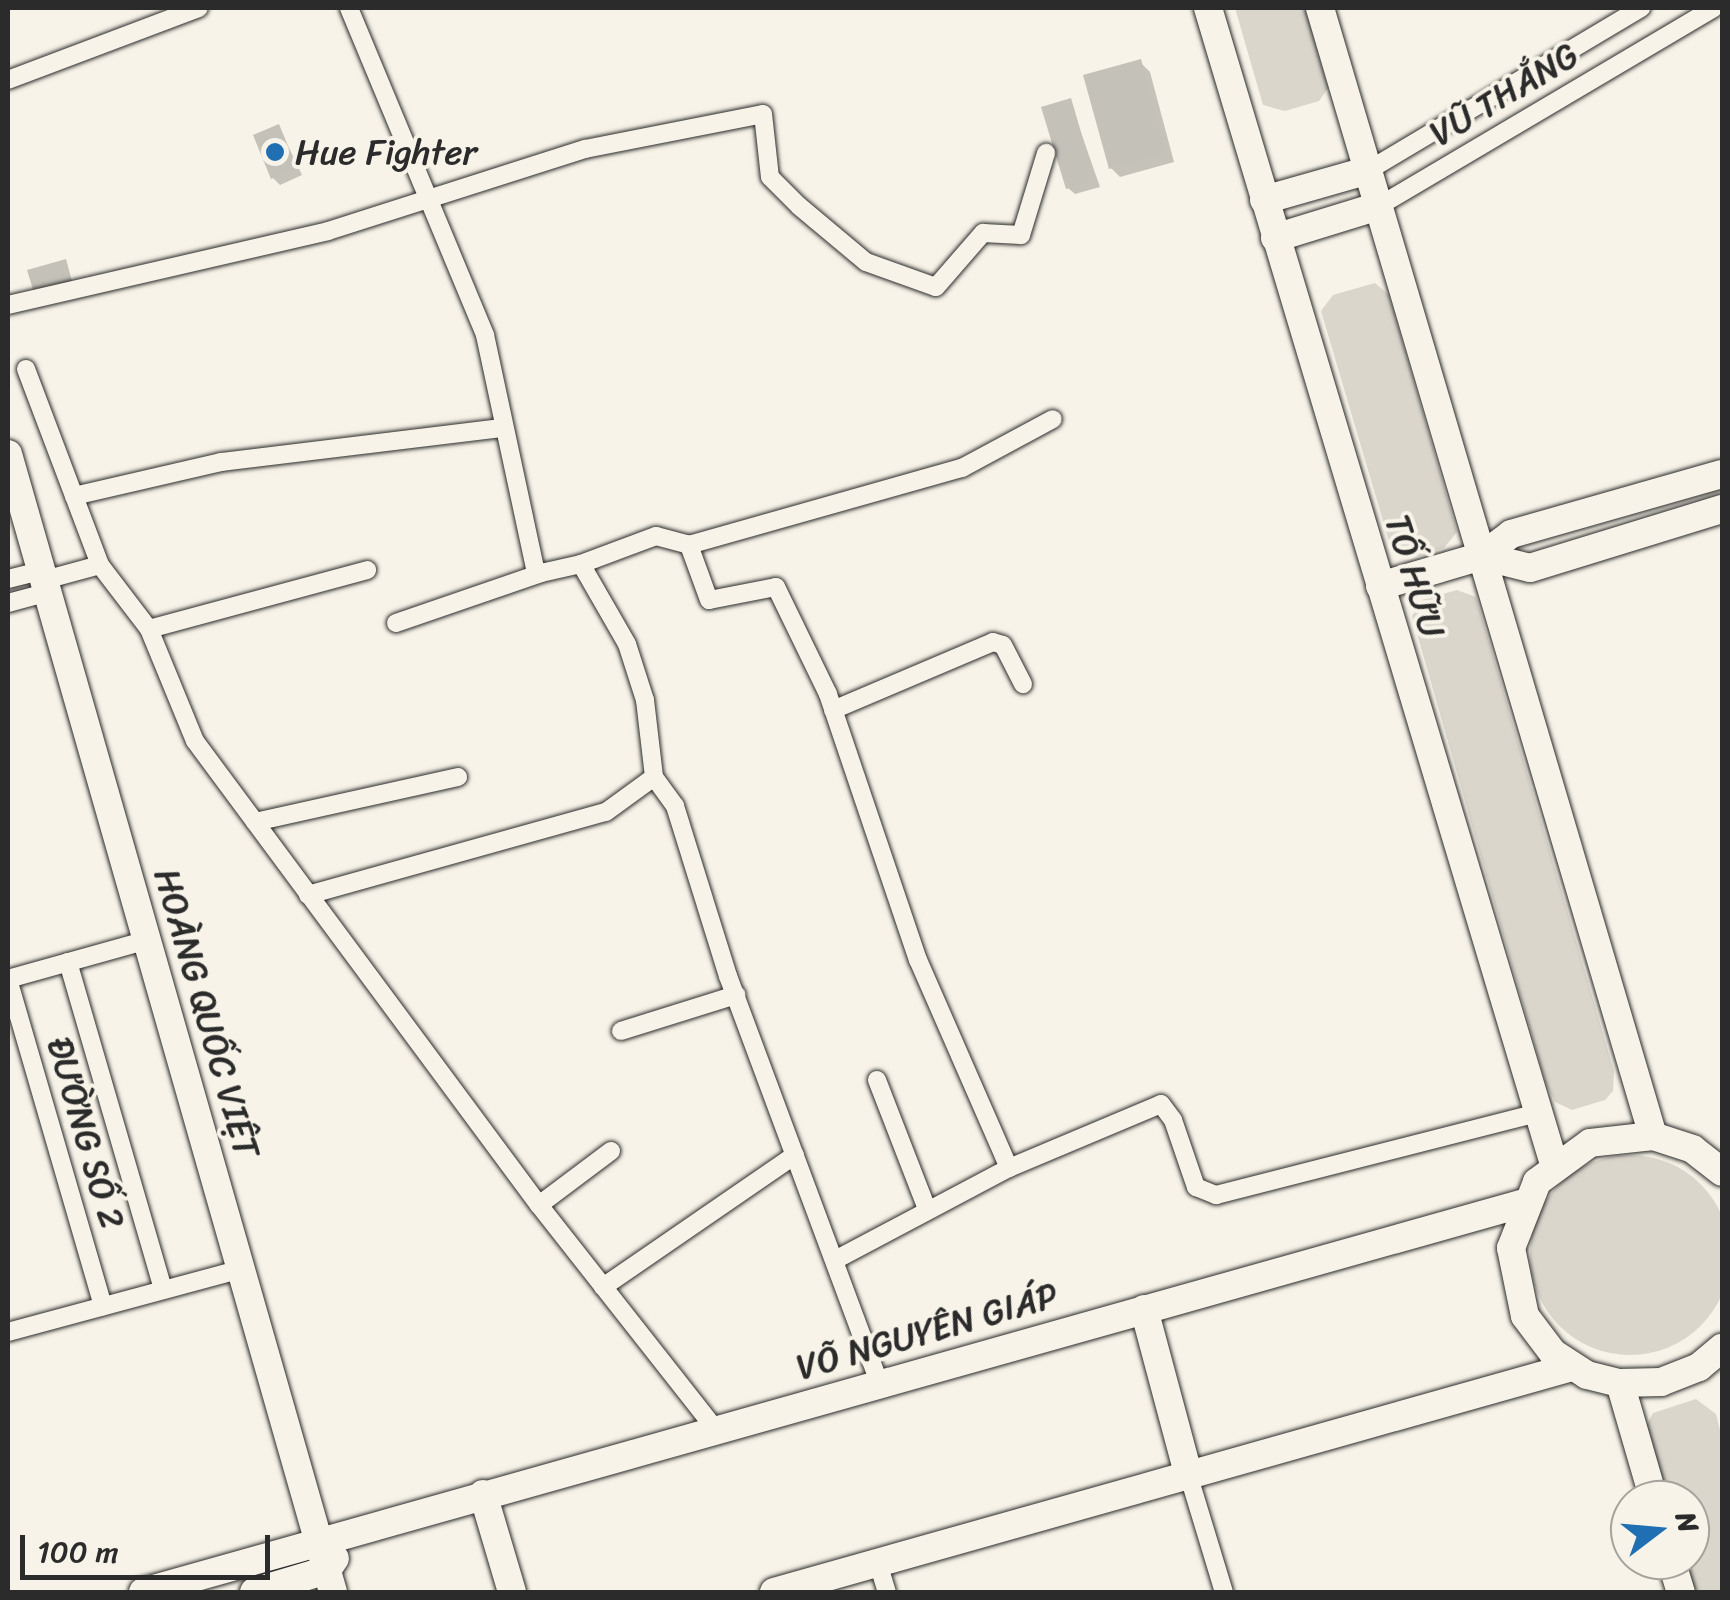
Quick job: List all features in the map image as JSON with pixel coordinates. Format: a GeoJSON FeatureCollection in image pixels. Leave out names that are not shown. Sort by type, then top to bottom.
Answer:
{"type":"FeatureCollection","features":[{"type":"Feature","properties":{"kind":"street"},"geometry":{"type":"LineString","coordinates":[[8,80],[199,8]]}},
{"type":"Feature","properties":{"kind":"street"},"geometry":{"type":"LineString","coordinates":[[348,8],[485,334],[530,556],[541,574]]}},
{"type":"Feature","properties":{"kind":"street","name":"TỐ HỮU"},"geometry":{"type":"LineString","coordinates":[[1208,8],[1554,1164]]}},
{"type":"Feature","properties":{"kind":"street","name":"TỐ HỮU"},"geometry":{"type":"LineString","coordinates":[[1320,8],[1653,1136]]}},
{"type":"Feature","properties":{"kind":"street","name":"VŨ THẮNG"},"geometry":{"type":"LineString","coordinates":[[1369,170],[1640,8]]}},
{"type":"Feature","properties":{"kind":"street","name":"VŨ THẮNG"},"geometry":{"type":"LineString","coordinates":[[1380,206],[1714,8]]}},
{"type":"Feature","properties":{"kind":"street"},"geometry":{"type":"LineString","coordinates":[[8,306],[328,231],[585,149],[763,114],[770,177],[831,238],[866,262],[928,288],[941,283],[983,233],[1021,235],[1046,153]]}},
{"type":"Feature","properties":{"kind":"street"},"geometry":{"type":"LineString","coordinates":[[1264,200],[1369,170]]}},
{"type":"Feature","properties":{"kind":"street"},"geometry":{"type":"LineString","coordinates":[[1275,238],[1380,206]]}},
{"type":"Feature","properties":{"kind":"street"},"geometry":{"type":"LineString","coordinates":[[26,370],[100,565],[149,629],[195,740],[538,1205],[716,1430]]}},
{"type":"Feature","properties":{"kind":"street"},"geometry":{"type":"LineString","coordinates":[[396,623],[656,536],[688,545],[962,468],[1054,419]]}},
{"type":"Feature","properties":{"kind":"street"},"geometry":{"type":"LineString","coordinates":[[74,496],[221,462],[503,428]]}},
{"type":"Feature","properties":{"kind":"street","name":"HOÀNG QUỐC VIỆT"},"geometry":{"type":"LineString","coordinates":[[8,454],[330,1581]]}},
{"type":"Feature","properties":{"kind":"street"},"geometry":{"type":"LineString","coordinates":[[1380,586],[1482,556],[1510,534],[1717,476],[1721,509],[1530,568],[1482,556]]}},
{"type":"Feature","properties":{"kind":"street"},"geometry":{"type":"LineString","coordinates":[[1596,510],[1605,545]]}},
{"type":"Feature","properties":{"kind":"street"},"geometry":{"type":"LineString","coordinates":[[688,545],[709,600],[776,586],[832,710],[918,960],[1009,1168]]}},
{"type":"Feature","properties":{"kind":"street"},"geometry":{"type":"LineString","coordinates":[[581,564],[627,644],[645,700],[654,777],[675,806],[736,995],[879,1382]]}},
{"type":"Feature","properties":{"kind":"street"},"geometry":{"type":"LineString","coordinates":[[8,603],[42,582],[100,565]]}},
{"type":"Feature","properties":{"kind":"street"},"geometry":{"type":"LineString","coordinates":[[149,629],[368,570]]}},
{"type":"Feature","properties":{"kind":"street"},"geometry":{"type":"LineString","coordinates":[[8,580],[42,582]]}},
{"type":"Feature","properties":{"kind":"street"},"geometry":{"type":"LineString","coordinates":[[832,710],[993,642],[1003,645],[1024,684]]}},
{"type":"Feature","properties":{"kind":"street"},"geometry":{"type":"LineString","coordinates":[[255,822],[458,777]]}},
{"type":"Feature","properties":{"kind":"street"},"geometry":{"type":"LineString","coordinates":[[308,895],[606,812],[654,777]]}},
{"type":"Feature","properties":{"kind":"street"},"geometry":{"type":"LineString","coordinates":[[8,979],[148,940]]}},
{"type":"Feature","properties":{"kind":"street"},"geometry":{"type":"LineString","coordinates":[[68,962],[163,1290]]}},
{"type":"Feature","properties":{"kind":"street","name":"ĐƯỜNG SỐ 2"},"geometry":{"type":"LineString","coordinates":[[8,979],[103,1306]]}},
{"type":"Feature","properties":{"kind":"street"},"geometry":{"type":"LineString","coordinates":[[621,1031],[736,995]]}},
{"type":"Feature","properties":{"kind":"street"},"geometry":{"type":"LineString","coordinates":[[878,1080],[927,1209]]}},
{"type":"Feature","properties":{"kind":"street"},"geometry":{"type":"LineString","coordinates":[[836,1260],[1009,1168],[1161,1104],[1174,1120],[1196,1187],[1216,1195],[1537,1113]]}},
{"type":"Feature","properties":{"kind":"street"},"geometry":{"type":"LineString","coordinates":[[1720,1361],[1680,1376],[1620,1384],[1572,1367],[1537,1336],[1516,1295],[1511,1248],[1524,1203],[1554,1164],[1611,1137],[1653,1136],[1693,1149],[1722,1172]]}},
{"type":"Feature","properties":{"kind":"street"},"geometry":{"type":"LineString","coordinates":[[1693,1149],[1722,1140]]}},
{"type":"Feature","properties":{"kind":"street"},"geometry":{"type":"LineString","coordinates":[[538,1205],[611,1151]]}},
{"type":"Feature","properties":{"kind":"street"},"geometry":{"type":"LineString","coordinates":[[603,1287],[795,1155]]}},
{"type":"Feature","properties":{"kind":"street","name":"VÕ NGUYÊN GIÁP"},"geometry":{"type":"LineString","coordinates":[[142,1592],[1524,1203]]}},
{"type":"Feature","properties":{"kind":"street"},"geometry":{"type":"LineString","coordinates":[[8,1332],[242,1269]]}},
{"type":"Feature","properties":{"kind":"street"},"geometry":{"type":"LineString","coordinates":[[1144,1309],[1224,1592]]}},
{"type":"Feature","properties":{"kind":"street"},"geometry":{"type":"LineString","coordinates":[[774,1592],[1572,1367]]}},
{"type":"Feature","properties":{"kind":"street"},"geometry":{"type":"LineString","coordinates":[[1620,1384],[1648,1480]]}},
{"type":"Feature","properties":{"kind":"street"},"geometry":{"type":"LineString","coordinates":[[484,1494],[512,1592]]}},
{"type":"Feature","properties":{"kind":"street"},"geometry":{"type":"LineString","coordinates":[[254,1592],[330,1581],[351,1531]]}},
{"type":"Feature","properties":{"kind":"street"},"geometry":{"type":"LineString","coordinates":[[878,1563],[886,1592]]}},
{"type":"Feature","properties":{"kind":"shaded area"},"geometry":{"type":"Polygon","coordinates":[[[1235,8],[1305,8],[1328,88],[1319,101],[1285,111],[1263,105],[1235,8]]]}},
{"type":"Feature","properties":{"kind":"shaded area"},"geometry":{"type":"Polygon","coordinates":[[[1375,283],[1389,295],[1457,532],[1444,548],[1411,558],[1392,551],[1321,311],[1333,295],[1375,283]]]}},
{"type":"Feature","properties":{"kind":"shaded area"},"geometry":{"type":"Polygon","coordinates":[[[1457,590],[1476,597],[1614,1071],[1613,1091],[1605,1100],[1572,1110],[1555,1102],[1546,1084],[1412,616],[1422,600],[1457,590]]]}},
{"type":"Feature","properties":{"kind":"shaded area"},"geometry":{"type":"Polygon","coordinates":[[[1610,1156],[1650,1156],[1686,1171],[1714,1199],[1729,1235],[1729,1275],[1714,1311],[1686,1339],[1650,1354],[1610,1354],[1574,1339],[1546,1311],[1531,1275],[1531,1235],[1546,1199],[1574,1171],[1610,1156]]]}},
{"type":"Feature","properties":{"kind":"shaded area"},"geometry":{"type":"Polygon","coordinates":[[[1696,1399],[1716,1414],[1722,1438],[1722,1592],[1692,1592],[1688,1580],[1710,1580],[1710,1480],[1659,1480],[1644,1430],[1653,1413],[1696,1399]]]}},
{"type":"Feature","properties":{"kind":"building"},"geometry":{"type":"Polygon","coordinates":[[[1141,59],[1166,153],[1109,169],[1083,75],[1141,59]]]}},
{"type":"Feature","properties":{"kind":"building"},"geometry":{"type":"Polygon","coordinates":[[[1071,98],[1095,180],[1066,189],[1041,107],[1071,98]]]}},
{"type":"Feature","properties":{"kind":"building","name":"Hue Fighter"},"geometry":{"type":"Polygon","coordinates":[[[279,124],[297,168],[271,179],[253,135],[279,124]]]}},
{"type":"Feature","properties":{"kind":"building"},"geometry":{"type":"Polygon","coordinates":[[[66,259],[73,285],[35,296],[27,270],[66,259]]]}},
{"type":"Feature","properties":{"kind":"place","name":"Hue Fighter"},"geometry":{"type":"Point","coordinates":[275,152]}}]}
